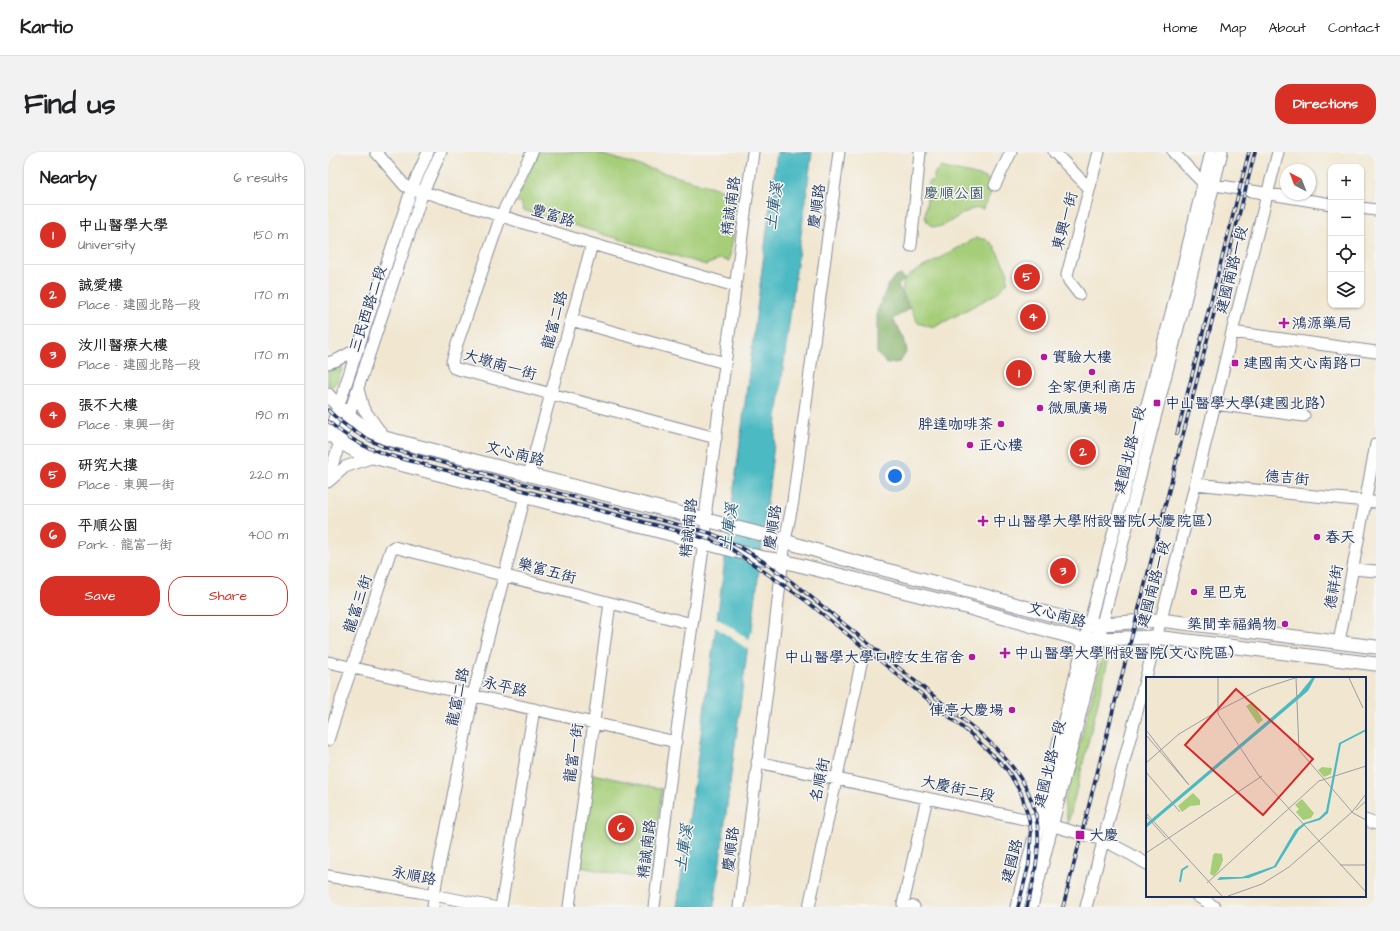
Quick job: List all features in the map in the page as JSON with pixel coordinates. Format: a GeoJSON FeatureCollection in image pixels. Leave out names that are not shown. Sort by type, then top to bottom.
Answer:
{"type":"FeatureCollection","features":[{"type":"Feature","properties":{"kind":"main road","name":"文心南路"},"geometry":{"type":"LineString","coordinates":[[328,395],[344,412],[363,426],[384,438],[707,520],[844,559],[1096,625],[1160,620],[1376,647]]}},
{"type":"Feature","properties":{"kind":"main road"},"geometry":{"type":"LineString","coordinates":[[331,436],[361,454],[704,542]]}},
{"type":"Feature","properties":{"kind":"main road","name":"文心南路"},"geometry":{"type":"LineString","coordinates":[[704,542],[1092,640],[1155,637],[1376,664]]}},
{"type":"Feature","properties":{"kind":"main road","name":"建國北路一段"},"geometry":{"type":"LineString","coordinates":[[1045,824],[1096,625]]}},
{"type":"Feature","properties":{"kind":"main road","name":"建國路"},"geometry":{"type":"LineString","coordinates":[[1017,907],[1045,824]]}},
{"type":"Feature","properties":{"kind":"main road","name":"建國路"},"geometry":{"type":"LineString","coordinates":[[1031,907],[1045,824]]}},
{"type":"Feature","properties":{"kind":"street","name":"豐富路"},"geometry":{"type":"LineString","coordinates":[[376,152],[405,186],[592,244],[735,286]]}},
{"type":"Feature","properties":{"kind":"street","name":"三民西路二段"},"geometry":{"type":"LineString","coordinates":[[344,412],[359,348],[412,188],[428,152]]}},
{"type":"Feature","properties":{"kind":"street","name":"三民西路二段"},"geometry":{"type":"LineString","coordinates":[[328,478],[331,436],[358,389],[423,192],[441,152]]}},
{"type":"Feature","properties":{"kind":"street","name":"大墩南一街"},"geometry":{"type":"LineString","coordinates":[[532,152],[501,216],[452,362],[454,368],[716,438]]}},
{"type":"Feature","properties":{"kind":"street","name":"精誠南路"},"geometry":{"type":"LineString","coordinates":[[654,907],[707,520],[706,508],[753,152]]}},
{"type":"Feature","properties":{"kind":"street","name":"慶順路"},"geometry":{"type":"LineString","coordinates":[[739,907],[785,541],[809,380],[839,152]]}},
{"type":"Feature","properties":{"kind":"street"},"geometry":{"type":"LineString","coordinates":[[911,246],[920,152]]}},
{"type":"Feature","properties":{"kind":"street"},"geometry":{"type":"LineString","coordinates":[[995,185],[1011,152]]}},
{"type":"Feature","properties":{"kind":"street"},"geometry":{"type":"LineString","coordinates":[[1054,152],[1089,188]]}},
{"type":"Feature","properties":{"kind":"street","name":"東興一街"},"geometry":{"type":"LineString","coordinates":[[1079,294],[1069,281],[1067,275],[1099,152]]}},
{"type":"Feature","properties":{"kind":"street"},"geometry":{"type":"LineString","coordinates":[[1173,152],[1209,184],[1328,204]]}},
{"type":"Feature","properties":{"kind":"street","name":"建國北路一段"},"geometry":{"type":"LineString","coordinates":[[1209,184],[1211,152]]}},
{"type":"Feature","properties":{"kind":"street","name":"建國北路一段"},"geometry":{"type":"LineString","coordinates":[[1096,625],[1171,314],[1209,184],[1222,152]]}},
{"type":"Feature","properties":{"kind":"street","name":"建國南路一段"},"geometry":{"type":"LineString","coordinates":[[1086,907],[1195,484],[1278,152]]}},
{"type":"Feature","properties":{"kind":"street"},"geometry":{"type":"LineString","coordinates":[[1364,208],[1376,210]]}},
{"type":"Feature","properties":{"kind":"street","name":"龍富二路"},"geometry":{"type":"LineString","coordinates":[[529,474],[592,244]]}},
{"type":"Feature","properties":{"kind":"street"},"geometry":{"type":"LineString","coordinates":[[571,320],[725,363]]}},
{"type":"Feature","properties":{"kind":"street"},"geometry":{"type":"LineString","coordinates":[[1232,332],[1376,352]]}},
{"type":"Feature","properties":{"kind":"street"},"geometry":{"type":"LineString","coordinates":[[328,363],[337,360],[359,348]]}},
{"type":"Feature","properties":{"kind":"street"},"geometry":{"type":"LineString","coordinates":[[358,389],[363,408],[384,438]]}},
{"type":"Feature","properties":{"kind":"street"},"geometry":{"type":"LineString","coordinates":[[1215,404],[1304,416]]}},
{"type":"Feature","properties":{"kind":"street","name":"德祥街"},"geometry":{"type":"LineString","coordinates":[[1339,642],[1353,569],[1370,502],[1376,444]]}},
{"type":"Feature","properties":{"kind":"street"},"geometry":{"type":"LineString","coordinates":[[328,482],[345,467],[373,457]]}},
{"type":"Feature","properties":{"kind":"street","name":"德吉街"},"geometry":{"type":"LineString","coordinates":[[1195,484],[1370,502]]}},
{"type":"Feature","properties":{"kind":"street","name":"龍富二路"},"geometry":{"type":"LineString","coordinates":[[434,901],[436,882],[472,695],[525,496]]}},
{"type":"Feature","properties":{"kind":"street","name":"樂富五街"},"geometry":{"type":"LineString","coordinates":[[394,546],[692,624]]}},
{"type":"Feature","properties":{"kind":"street","name":"龍富三街"},"geometry":{"type":"LineString","coordinates":[[328,740],[364,635],[391,549],[394,546]]}},
{"type":"Feature","properties":{"kind":"street"},"geometry":{"type":"LineString","coordinates":[[1353,569],[1376,571]]}},
{"type":"Feature","properties":{"kind":"street","name":"龍富一街"},"geometry":{"type":"LineString","coordinates":[[569,907],[610,603]]}},
{"type":"Feature","properties":{"kind":"street","name":"名順街"},"geometry":{"type":"LineString","coordinates":[[809,907],[835,779],[862,659]]}},
{"type":"Feature","properties":{"kind":"street","name":"永平路"},"geometry":{"type":"LineString","coordinates":[[328,662],[676,742]]}},
{"type":"Feature","properties":{"kind":"street"},"geometry":{"type":"LineString","coordinates":[[501,907],[534,709]]}},
{"type":"Feature","properties":{"kind":"street","name":"大慶街二段"},"geometry":{"type":"LineString","coordinates":[[757,762],[1045,824],[1103,840],[1146,863]]}},
{"type":"Feature","properties":{"kind":"street"},"geometry":{"type":"LineString","coordinates":[[914,907],[903,904],[927,798]]}},
{"type":"Feature","properties":{"kind":"street"},"geometry":{"type":"LineString","coordinates":[[1366,820],[1376,824]]}},
{"type":"Feature","properties":{"kind":"street","name":"永順路"},"geometry":{"type":"LineString","coordinates":[[328,876],[419,892],[434,901],[493,907]]}},
{"type":"Feature","properties":{"kind":"street"},"geometry":{"type":"LineString","coordinates":[[1199,897],[1215,907]]}},
{"type":"Feature","properties":{"kind":"green space"},"geometry":{"type":"Polygon","coordinates":[[[539,152],[593,152],[740,195],[729,261],[720,259],[706,265],[523,210],[521,202],[515,202],[539,152]]]}},
{"type":"Feature","properties":{"kind":"green space","name":"慶順公園"},"geometry":{"type":"Polygon","coordinates":[[[941,167],[984,177],[995,185],[983,209],[967,211],[951,221],[936,227],[930,225],[925,217],[929,181],[934,182],[934,174],[941,167]]]}},
{"type":"Feature","properties":{"kind":"green space"},"geometry":{"type":"Polygon","coordinates":[[[976,238],[985,239],[993,244],[1008,273],[1007,283],[996,294],[933,328],[918,323],[902,291],[904,280],[909,275],[976,238]]]}},
{"type":"Feature","properties":{"kind":"green space"},"geometry":{"type":"Polygon","coordinates":[[[901,275],[904,280],[898,285],[909,309],[893,319],[904,338],[907,351],[900,362],[887,364],[877,353],[877,312],[888,285],[893,278],[901,275]]]}},
{"type":"Feature","properties":{"kind":"green space"},"geometry":{"type":"Polygon","coordinates":[[[343,362],[339,378],[333,386],[328,385],[328,367],[343,362]]]}},
{"type":"Feature","properties":{"kind":"green space"},"geometry":{"type":"Polygon","coordinates":[[[1112,645],[1068,824],[1064,802],[1105,647],[1112,645]]]}},
{"type":"Feature","properties":{"kind":"green space"},"geometry":{"type":"Polygon","coordinates":[[[592,774],[662,789],[650,880],[580,867],[592,774]]]}},
{"type":"Feature","properties":{"kind":"water","name":"土庫溪"},"geometry":{"type":"Polygon","coordinates":[[[777,152],[812,152],[783,369],[752,629],[749,637],[714,907],[677,907],[722,583],[777,152]]]}},
{"type":"Feature","properties":{"kind":"pier"},"geometry":{"type":"Polygon","coordinates":[[[715,617],[750,640],[749,650],[714,626],[715,617]]]}},
{"type":"Feature","properties":{"kind":"railway"},"geometry":{"type":"LineString","coordinates":[[1177,434],[1249,152]]}},
{"type":"Feature","properties":{"kind":"railway"},"geometry":{"type":"LineString","coordinates":[[1063,907],[1255,152]]}},
{"type":"Feature","properties":{"kind":"railway"},"geometry":{"type":"LineString","coordinates":[[328,410],[355,432],[370,441],[387,448],[710,533],[745,550],[780,573],[981,734],[1002,754],[1017,774],[1028,793],[1035,812],[1038,832],[1034,879],[1027,907]]}},
{"type":"Feature","properties":{"kind":"railway"},"geometry":{"type":"LineString","coordinates":[[328,421],[356,441],[371,449],[388,455],[708,539],[730,548],[805,600],[973,736],[1008,771],[1021,793],[1029,819],[1031,833],[1029,864],[1018,907]]}},
{"type":"Feature","properties":{"kind":"place","name":"研究大摟"},"geometry":{"type":"Point","coordinates":[1027,277]}},
{"type":"Feature","properties":{"kind":"place","name":"張不大樓"},"geometry":{"type":"Point","coordinates":[1033,317]}},
{"type":"Feature","properties":{"kind":"place","name":"鴻源藥局"},"geometry":{"type":"Point","coordinates":[1284,323]}},
{"type":"Feature","properties":{"kind":"place","name":"實驗大樓"},"geometry":{"type":"Point","coordinates":[1044,357]}},
{"type":"Feature","properties":{"kind":"place","name":"建國南文心南路口"},"geometry":{"type":"Point","coordinates":[1235,363]}},
{"type":"Feature","properties":{"kind":"place","name":"全家便利商店"},"geometry":{"type":"Point","coordinates":[1092,372]}},
{"type":"Feature","properties":{"kind":"place","name":"中山醫學大學"},"geometry":{"type":"Point","coordinates":[1019,373]}},
{"type":"Feature","properties":{"kind":"place","name":"中山醫學大學(建國北路)"},"geometry":{"type":"Point","coordinates":[1157,403]}},
{"type":"Feature","properties":{"kind":"place","name":"微風廣場"},"geometry":{"type":"Point","coordinates":[1040,408]}},
{"type":"Feature","properties":{"kind":"place","name":"胖達咖啡茶"},"geometry":{"type":"Point","coordinates":[1001,424]}},
{"type":"Feature","properties":{"kind":"place","name":"正心樓"},"geometry":{"type":"Point","coordinates":[970,445]}},
{"type":"Feature","properties":{"kind":"place","name":"誠愛樓"},"geometry":{"type":"Point","coordinates":[1083,452]}},
{"type":"Feature","properties":{"kind":"place","name":"中山醫學大學附設醫院(大慶院區)"},"geometry":{"type":"Point","coordinates":[983,521]}},
{"type":"Feature","properties":{"kind":"place","name":"春天"},"geometry":{"type":"Point","coordinates":[1317,537]}},
{"type":"Feature","properties":{"kind":"place","name":"汝川醫療大樓"},"geometry":{"type":"Point","coordinates":[1063,571]}},
{"type":"Feature","properties":{"kind":"place","name":"星巴克"},"geometry":{"type":"Point","coordinates":[1194,592]}},
{"type":"Feature","properties":{"kind":"place","name":"築間幸福鍋物"},"geometry":{"type":"Point","coordinates":[1285,624]}},
{"type":"Feature","properties":{"kind":"place","name":"中山醫學大學附設醫院(文心院區)"},"geometry":{"type":"Point","coordinates":[1005,653]}},
{"type":"Feature","properties":{"kind":"place","name":"中山醫學大學口腔女生宿舍"},"geometry":{"type":"Point","coordinates":[972,657]}},
{"type":"Feature","properties":{"kind":"place","name":"俥亭大慶場"},"geometry":{"type":"Point","coordinates":[1012,710]}},
{"type":"Feature","properties":{"kind":"place","name":"平順公園"},"geometry":{"type":"Point","coordinates":[621,828]}},
{"type":"Feature","properties":{"kind":"place","name":"大慶"},"geometry":{"type":"Point","coordinates":[1080,835]}}]}
